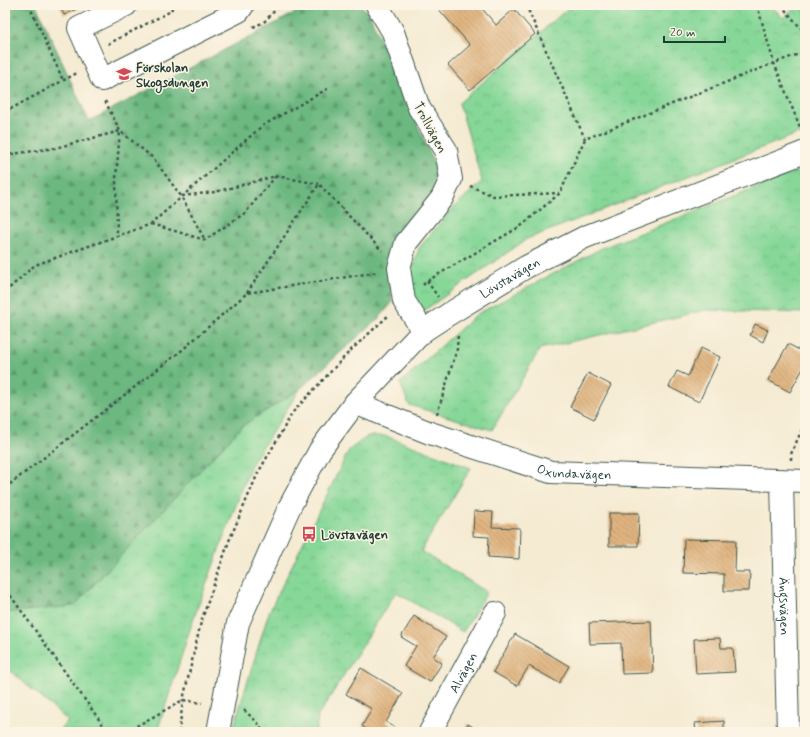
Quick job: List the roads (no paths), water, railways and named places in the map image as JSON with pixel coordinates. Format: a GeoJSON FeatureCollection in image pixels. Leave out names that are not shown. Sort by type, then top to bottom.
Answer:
{"type":"FeatureCollection","features":[{"type":"Feature","properties":{"kind":"street"},"geometry":{"type":"LineString","coordinates":[[126,5],[79,28],[102,80],[240,11],[243,5]]}},
{"type":"Feature","properties":{"kind":"street","name":"Trollvägen"},"geometry":{"type":"LineString","coordinates":[[377,5],[393,32],[419,108],[446,150],[451,178],[442,198],[406,242],[399,268],[404,301],[423,331]]}},
{"type":"Feature","properties":{"kind":"street","name":"Lövstavägen"},"geometry":{"type":"LineString","coordinates":[[218,732],[238,623],[290,506],[320,450],[355,403],[423,331],[526,267],[585,237],[804,142]]}},
{"type":"Feature","properties":{"kind":"street","name":"Oxundavägen"},"geometry":{"type":"LineString","coordinates":[[355,403],[430,433],[550,472],[793,481]]}},
{"type":"Feature","properties":{"kind":"street","name":"Ängsvägen"},"geometry":{"type":"LineString","coordinates":[[788,732],[793,481]]}},
{"type":"Feature","properties":{"kind":"street","name":"Alvägen"},"geometry":{"type":"LineString","coordinates":[[430,732],[495,613]]}},
{"type":"Feature","properties":{"kind":"place","name":"Förskolan Skogsdungen"},"geometry":{"type":"Point","coordinates":[124,74]}},
{"type":"Feature","properties":{"kind":"place","name":"Lövstavägen"},"geometry":{"type":"Point","coordinates":[309,534]}}]}
